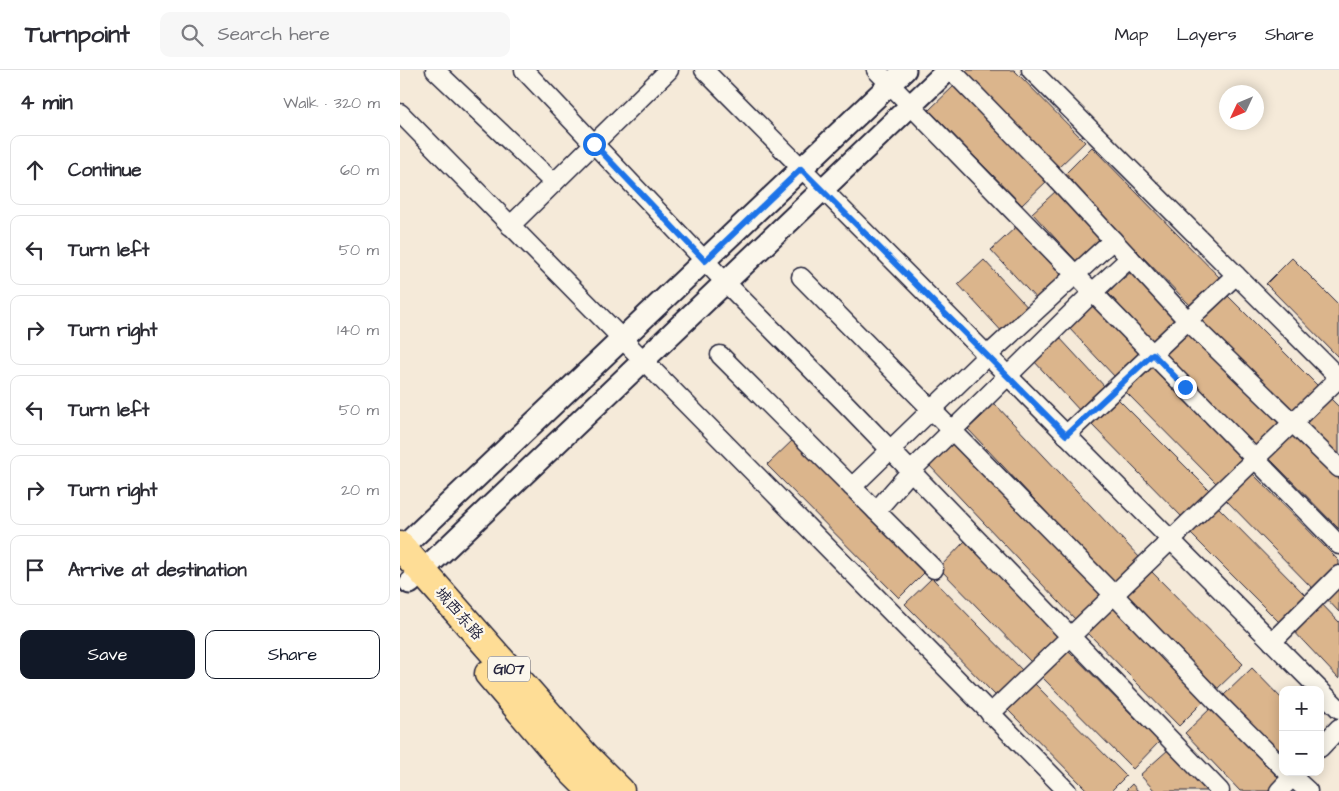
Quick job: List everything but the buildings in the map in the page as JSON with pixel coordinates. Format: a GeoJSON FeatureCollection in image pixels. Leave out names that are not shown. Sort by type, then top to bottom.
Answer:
{"type":"FeatureCollection","features":[{"type":"Feature","properties":{"kind":"highway","name":"城西东路"},"geometry":{"type":"LineString","coordinates":[[406,562],[566,764],[592,791]]}},
{"type":"Feature","properties":{"kind":"highway","name":"城西东路"},"geometry":{"type":"LineString","coordinates":[[406,562],[620,791]]}},
{"type":"Feature","properties":{"kind":"street"},"geometry":{"type":"LineString","coordinates":[[524,70],[725,282],[890,449],[1220,791]]}},
{"type":"Feature","properties":{"kind":"street"},"geometry":{"type":"LineString","coordinates":[[510,226],[669,70]]}},
{"type":"Feature","properties":{"kind":"street"},"geometry":{"type":"LineString","coordinates":[[704,70],[1316,686]]}},
{"type":"Feature","properties":{"kind":"street"},"geometry":{"type":"LineString","coordinates":[[406,562],[642,361],[949,70],[1050,172],[1188,321],[1339,468]]}},
{"type":"Feature","properties":{"kind":"street"},"geometry":{"type":"LineString","coordinates":[[990,714],[1339,378],[1031,70]]}},
{"type":"Feature","properties":{"kind":"street"},"geometry":{"type":"LineString","coordinates":[[439,71],[554,183]]}},
{"type":"Feature","properties":{"kind":"street"},"geometry":{"type":"LineString","coordinates":[[406,562],[621,340],[801,169],[890,75],[911,105],[1339,545]]}},
{"type":"Feature","properties":{"kind":"street"},"geometry":{"type":"LineString","coordinates":[[400,113],[1066,791]]}},
{"type":"Feature","properties":{"kind":"street"},"geometry":{"type":"LineString","coordinates":[[852,487],[987,356],[1113,240]]}},
{"type":"Feature","properties":{"kind":"street"},"geometry":{"type":"LineString","coordinates":[[876,511],[911,471],[1130,258]]}},
{"type":"Feature","properties":{"kind":"street"},"geometry":{"type":"LineString","coordinates":[[1066,435],[1236,275]]}},
{"type":"Feature","properties":{"kind":"street"},"geometry":{"type":"LineString","coordinates":[[801,277],[953,430],[1216,701],[1279,761]]}},
{"type":"Feature","properties":{"kind":"street"},"geometry":{"type":"LineString","coordinates":[[720,355],[934,569]]}},
{"type":"Feature","properties":{"kind":"street"},"geometry":{"type":"LineString","coordinates":[[1272,642],[1339,576]]}},
{"type":"Feature","properties":{"kind":"street"},"geometry":{"type":"LineString","coordinates":[[1324,694],[1339,709]]}},
{"type":"Feature","properties":{"kind":"street"},"geometry":{"type":"LineString","coordinates":[[1324,744],[1339,728]]}},
{"type":"Feature","properties":{"kind":"street"},"geometry":{"type":"LineString","coordinates":[[1279,791],[1288,776]]}},
{"type":"Feature","properties":{"kind":"street"},"geometry":{"type":"LineString","coordinates":[[1294,776],[1308,791]]}},
{"type":"Feature","properties":{"kind":"route"},"geometry":{"type":"LineString","coordinates":[[594,144],[705,261],[801,169],[1066,435],[1153,354],[1185,387]]}}]}
